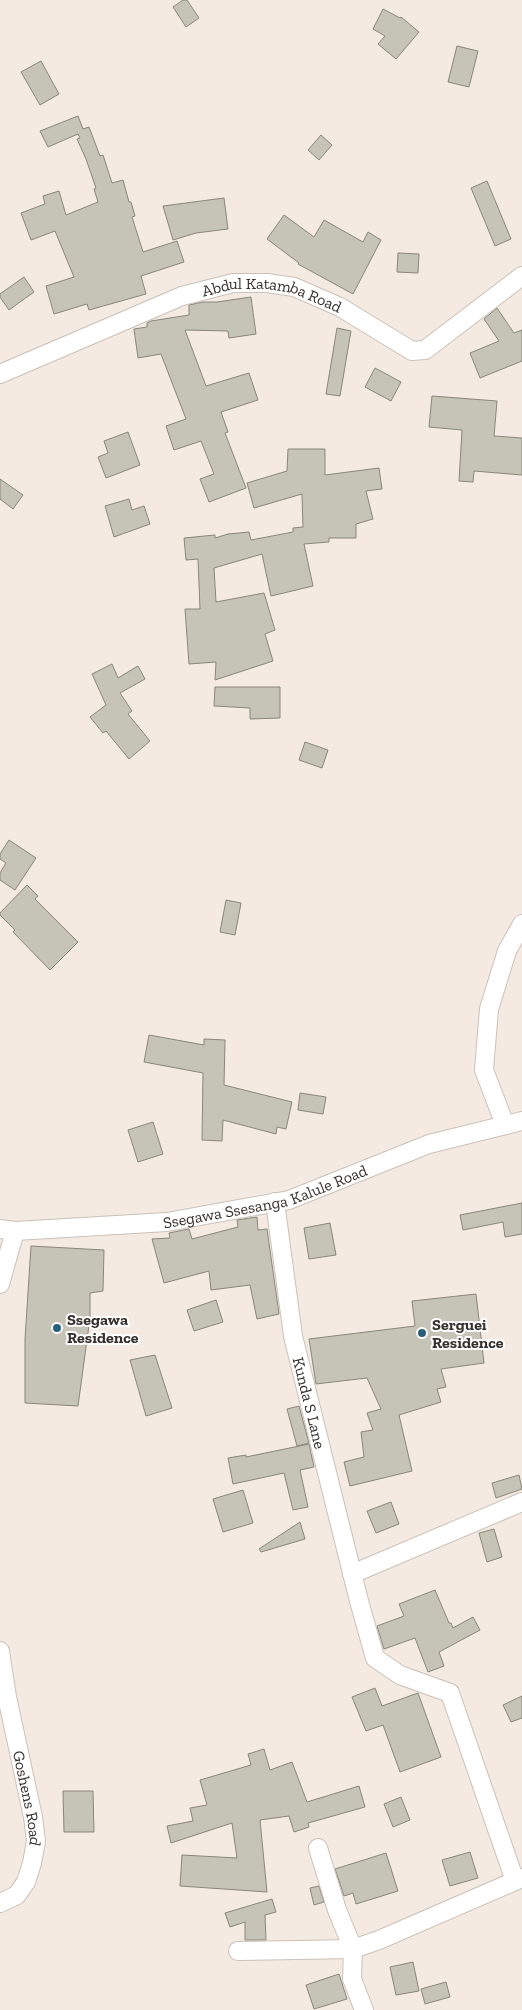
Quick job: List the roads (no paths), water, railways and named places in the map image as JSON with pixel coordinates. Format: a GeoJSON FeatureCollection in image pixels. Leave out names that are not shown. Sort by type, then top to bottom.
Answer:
{"type":"FeatureCollection","features":[{"type":"Feature","properties":{"kind":"street","name":"Abdul Katamba Road"},"geometry":{"type":"LineString","coordinates":[[0,374],[182,296],[233,283],[267,283],[294,287],[340,306],[412,352],[418,352],[425,350],[522,276]]}},
{"type":"Feature","properties":{"kind":"street"},"geometry":{"type":"LineString","coordinates":[[513,1124],[484,1070],[489,1009],[507,951],[522,924]]}},
{"type":"Feature","properties":{"kind":"street","name":"Ssegawa Ssesanga Kalule Road"},"geometry":{"type":"LineString","coordinates":[[7,1230],[167,1222],[289,1200],[403,1152],[513,1124]]}},
{"type":"Feature","properties":{"kind":"street","name":"Kunda S Lane"},"geometry":{"type":"LineString","coordinates":[[275,1202],[293,1336],[358,1601],[375,1658],[400,1675],[450,1693],[518,1880]]}},
{"type":"Feature","properties":{"kind":"street"},"geometry":{"type":"LineString","coordinates":[[0,1284],[7,1230]]}},
{"type":"Feature","properties":{"kind":"street"},"geometry":{"type":"LineString","coordinates":[[352,1574],[522,1502]]}},
{"type":"Feature","properties":{"kind":"street","name":"Goshens Road"},"geometry":{"type":"LineString","coordinates":[[0,1651],[7,1697],[33,1817],[36,1841],[26,1882],[18,1895],[0,1903]]}},
{"type":"Feature","properties":{"kind":"street"},"geometry":{"type":"LineString","coordinates":[[318,1848],[337,1910],[352,1949],[352,1980],[364,2010]]}},
{"type":"Feature","properties":{"kind":"street"},"geometry":{"type":"LineString","coordinates":[[238,1951],[352,1949],[379,1940],[518,1880]]}},
{"type":"Feature","properties":{"kind":"place","name":"Ssegawa Residence"},"geometry":{"type":"Point","coordinates":[57,1328]}},
{"type":"Feature","properties":{"kind":"place","name":"Serguei Residence"},"geometry":{"type":"Point","coordinates":[422,1333]}}]}
